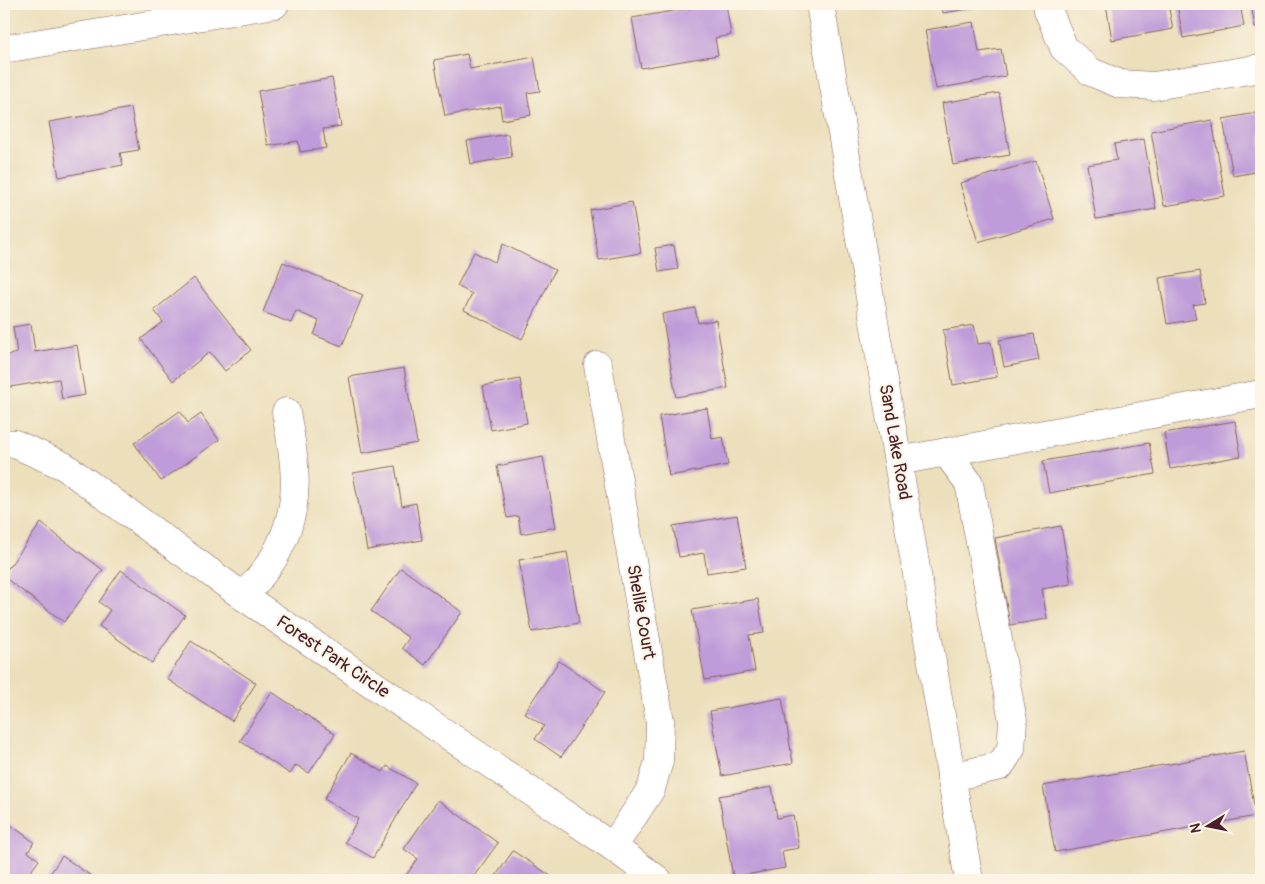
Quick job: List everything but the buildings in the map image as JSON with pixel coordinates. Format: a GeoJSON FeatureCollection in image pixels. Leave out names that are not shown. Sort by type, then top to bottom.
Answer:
{"type":"FeatureCollection","features":[{"type":"Feature","properties":{"kind":"street"},"geometry":{"type":"LineString","coordinates":[[4,49],[275,4]]}},
{"type":"Feature","properties":{"kind":"street","name":"Sand Lake Road"},"geometry":{"type":"LineString","coordinates":[[820,4],[969,880]]}},
{"type":"Feature","properties":{"kind":"street"},"geometry":{"type":"LineString","coordinates":[[1047,4],[1064,48],[1091,72],[1120,84],[1154,86],[1261,68]]}},
{"type":"Feature","properties":{"kind":"street","name":"Shellie Court"},"geometry":{"type":"LineString","coordinates":[[598,365],[660,721],[659,761],[651,789],[612,847]]}},
{"type":"Feature","properties":{"kind":"street"},"geometry":{"type":"LineString","coordinates":[[898,461],[1261,394]]}},
{"type":"Feature","properties":{"kind":"street"},"geometry":{"type":"LineString","coordinates":[[244,596],[278,552],[292,516],[295,492],[294,460],[286,412]]}},
{"type":"Feature","properties":{"kind":"street","name":"Forest Park Circle"},"geometry":{"type":"LineString","coordinates":[[4,443],[15,444],[64,466],[244,596],[658,880]]}},
{"type":"Feature","properties":{"kind":"street"},"geometry":{"type":"LineString","coordinates":[[946,452],[969,483],[1014,721],[1011,749],[1000,766],[951,777]]}}]}
